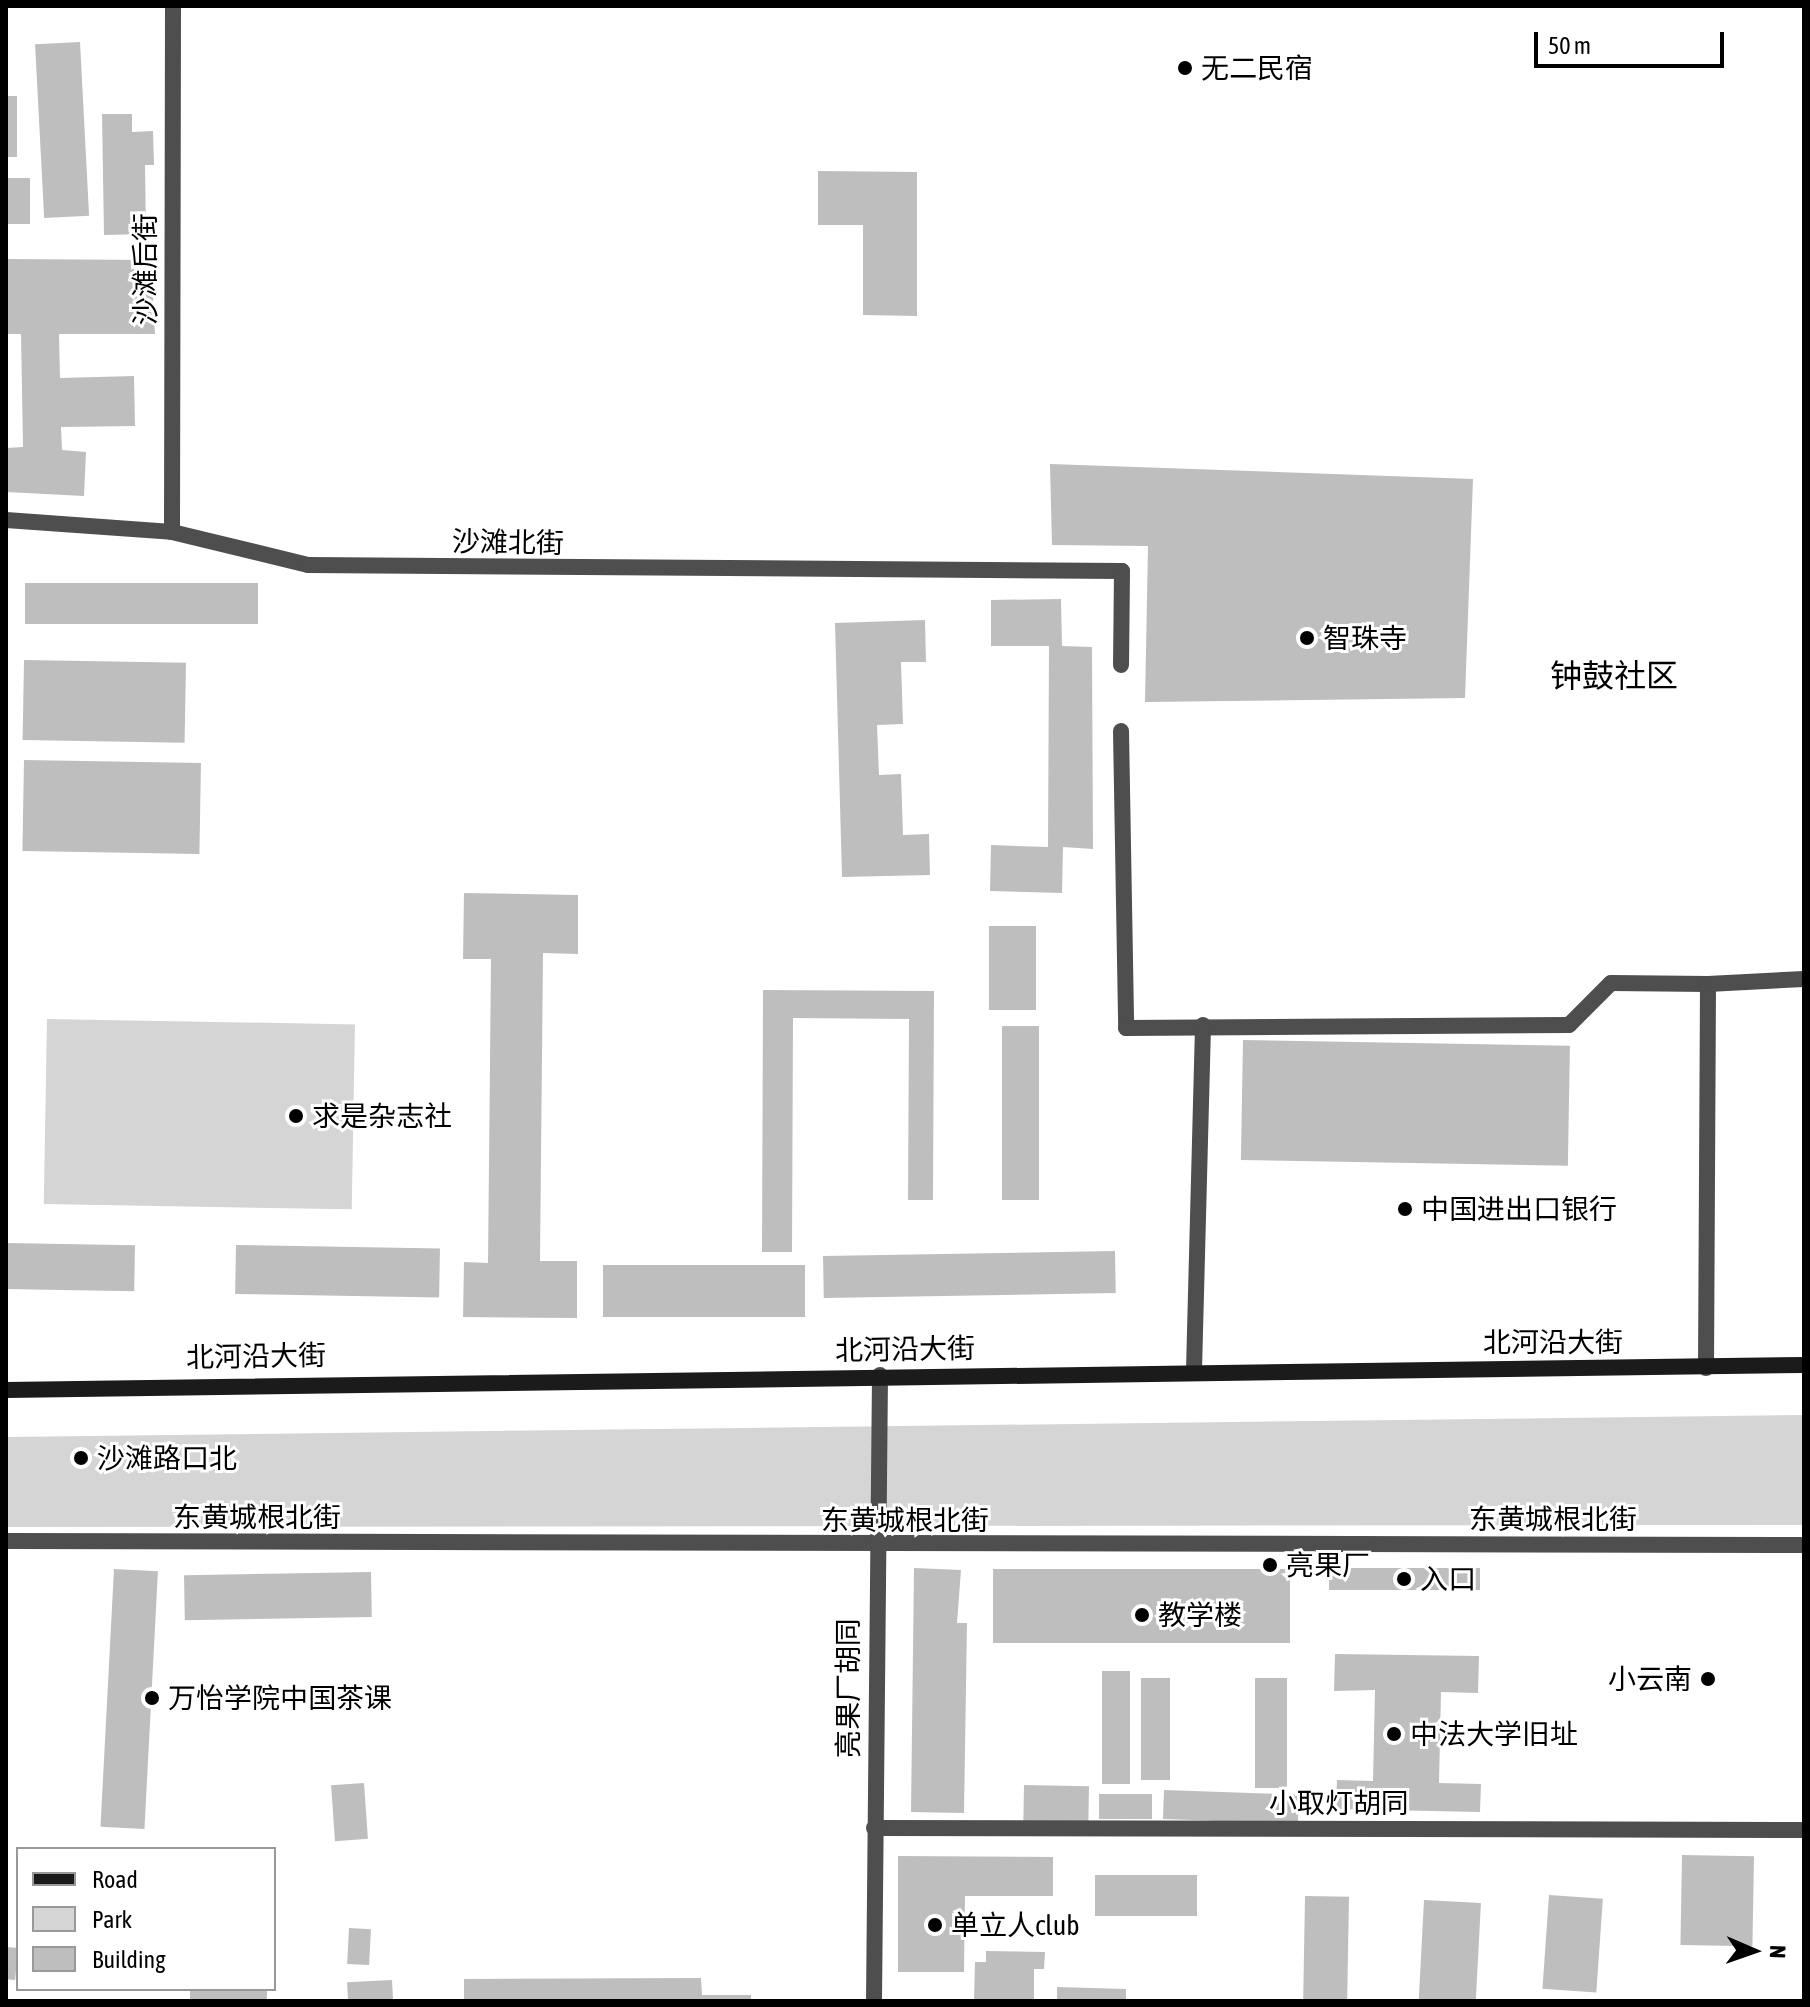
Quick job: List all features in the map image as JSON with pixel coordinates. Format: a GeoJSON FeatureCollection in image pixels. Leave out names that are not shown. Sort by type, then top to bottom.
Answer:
{"type":"FeatureCollection","features":[{"type":"Feature","properties":{"kind":"main road","name":"北河沿大街"},"geometry":{"type":"LineString","coordinates":[[6,1390],[1194,1370],[1804,1365]]}},
{"type":"Feature","properties":{"kind":"street","name":"沙滩后街"},"geometry":{"type":"LineString","coordinates":[[172,532],[173,6]]}},
{"type":"Feature","properties":{"kind":"street","name":"沙滩北街"},"geometry":{"type":"LineString","coordinates":[[6,520],[172,532],[308,565],[1013,573],[1122,571],[1121,665]]}},
{"type":"Feature","properties":{"kind":"street"},"geometry":{"type":"LineString","coordinates":[[1121,731],[1126,1028],[1203,1025],[1569,1025],[1611,983],[1708,984],[1804,979]]}},
{"type":"Feature","properties":{"kind":"street"},"geometry":{"type":"LineString","coordinates":[[1706,1368],[1708,984]]}},
{"type":"Feature","properties":{"kind":"street"},"geometry":{"type":"LineString","coordinates":[[1194,1370],[1203,1025]]}},
{"type":"Feature","properties":{"kind":"street","name":"亮果厂胡同"},"geometry":{"type":"LineString","coordinates":[[874,2001],[875,1546],[880,1375]]}},
{"type":"Feature","properties":{"kind":"street","name":"东黄城根北街"},"geometry":{"type":"LineString","coordinates":[[6,1541],[875,1546],[1804,1545]]}},
{"type":"Feature","properties":{"kind":"street","name":"小取灯胡同"},"geometry":{"type":"LineString","coordinates":[[874,1828],[1804,1830]]}},
{"type":"Feature","properties":{"kind":"green space"},"geometry":{"type":"Polygon","coordinates":[[[47,1019],[355,1024],[352,1209],[44,1204],[47,1019]]]}},
{"type":"Feature","properties":{"kind":"green space"},"geometry":{"type":"Polygon","coordinates":[[[1804,1415],[1804,1525],[6,1527],[6,1437],[1804,1415]]]}},
{"type":"Feature","properties":{"kind":"building"},"geometry":{"type":"Polygon","coordinates":[[[80,42],[89,216],[44,218],[35,44],[80,42]]]}},
{"type":"Feature","properties":{"kind":"building"},"geometry":{"type":"Polygon","coordinates":[[[6,96],[17,96],[17,157],[6,157],[6,96]]]}},
{"type":"Feature","properties":{"kind":"building"},"geometry":{"type":"Polygon","coordinates":[[[102,114],[132,114],[132,132],[153,131],[154,165],[145,165],[146,234],[104,235],[102,114]]]}},
{"type":"Feature","properties":{"kind":"building"},"geometry":{"type":"Polygon","coordinates":[[[818,171],[917,172],[917,316],[863,315],[863,225],[818,225],[818,171]]]}},
{"type":"Feature","properties":{"kind":"building"},"geometry":{"type":"Polygon","coordinates":[[[6,178],[30,178],[30,224],[6,224],[6,178]]]}},
{"type":"Feature","properties":{"kind":"building"},"geometry":{"type":"Polygon","coordinates":[[[6,259],[151,260],[155,334],[59,334],[60,378],[134,376],[135,426],[61,427],[62,450],[86,452],[84,496],[6,492],[6,448],[23,447],[21,334],[6,334],[6,259]]]}},
{"type":"Feature","properties":{"kind":"building","name":"智珠寺"},"geometry":{"type":"Polygon","coordinates":[[[1050,464],[1473,479],[1465,698],[1145,702],[1148,546],[1052,545],[1050,464]]]}},
{"type":"Feature","properties":{"kind":"building"},"geometry":{"type":"Polygon","coordinates":[[[25,583],[258,583],[258,624],[25,624],[25,583]]]}},
{"type":"Feature","properties":{"kind":"building"},"geometry":{"type":"Polygon","coordinates":[[[1061,599],[1062,646],[1092,647],[1093,849],[1063,847],[1062,893],[990,891],[991,845],[1048,847],[1049,646],[991,646],[991,600],[1061,599]]]}},
{"type":"Feature","properties":{"kind":"building"},"geometry":{"type":"Polygon","coordinates":[[[925,620],[926,662],[901,662],[903,724],[877,725],[879,775],[901,774],[903,835],[929,834],[930,875],[842,877],[835,623],[925,620]]]}},
{"type":"Feature","properties":{"kind":"building"},"geometry":{"type":"Polygon","coordinates":[[[24,660],[186,663],[185,743],[23,740],[24,660]]]}},
{"type":"Feature","properties":{"kind":"building"},"geometry":{"type":"Polygon","coordinates":[[[24,760],[201,763],[199,854],[22,851],[24,760]]]}},
{"type":"Feature","properties":{"kind":"building"},"geometry":{"type":"Polygon","coordinates":[[[464,893],[578,895],[578,954],[543,953],[540,1261],[577,1261],[577,1318],[463,1317],[464,1262],[488,1263],[491,959],[463,959],[464,893]]]}},
{"type":"Feature","properties":{"kind":"building"},"geometry":{"type":"Polygon","coordinates":[[[989,926],[1036,926],[1036,1010],[989,1010],[989,926]]]}},
{"type":"Feature","properties":{"kind":"building"},"geometry":{"type":"Polygon","coordinates":[[[763,990],[934,991],[933,1200],[908,1200],[909,1019],[793,1018],[792,1252],[762,1252],[763,990]]]}},
{"type":"Feature","properties":{"kind":"building"},"geometry":{"type":"Polygon","coordinates":[[[1002,1026],[1039,1026],[1039,1200],[1002,1200],[1002,1026]]]}},
{"type":"Feature","properties":{"kind":"building"},"geometry":{"type":"Polygon","coordinates":[[[1243,1040],[1570,1046],[1568,1166],[1241,1160],[1243,1040]]]}},
{"type":"Feature","properties":{"kind":"building"},"geometry":{"type":"Polygon","coordinates":[[[6,1243],[135,1245],[134,1291],[6,1289],[6,1243]]]}},
{"type":"Feature","properties":{"kind":"building"},"geometry":{"type":"Polygon","coordinates":[[[236,1245],[440,1249],[439,1298],[235,1294],[236,1245]]]}},
{"type":"Feature","properties":{"kind":"building"},"geometry":{"type":"Polygon","coordinates":[[[1115,1251],[1116,1293],[824,1298],[823,1256],[1115,1251]]]}},
{"type":"Feature","properties":{"kind":"building"},"geometry":{"type":"Polygon","coordinates":[[[603,1265],[805,1265],[805,1317],[603,1317],[603,1265]]]}},
{"type":"Feature","properties":{"kind":"building"},"geometry":{"type":"Polygon","coordinates":[[[914,1568],[961,1570],[957,1623],[967,1623],[964,1813],[911,1812],[914,1568]]]}},
{"type":"Feature","properties":{"kind":"building","name":"入口"},"geometry":{"type":"Polygon","coordinates":[[[1329,1568],[1480,1568],[1480,1590],[1329,1590],[1329,1568]]]}},
{"type":"Feature","properties":{"kind":"building"},"geometry":{"type":"Polygon","coordinates":[[[114,1569],[158,1571],[144,1829],[100,1827],[114,1569]]]}},
{"type":"Feature","properties":{"kind":"building","name":"教学楼"},"geometry":{"type":"Polygon","coordinates":[[[993,1569],[1290,1569],[1290,1643],[993,1643],[993,1569]]]}},
{"type":"Feature","properties":{"kind":"building"},"geometry":{"type":"Polygon","coordinates":[[[371,1572],[372,1617],[185,1620],[184,1575],[371,1572]]]}},
{"type":"Feature","properties":{"kind":"building"},"geometry":{"type":"Polygon","coordinates":[[[1335,1654],[1479,1656],[1478,1693],[1441,1692],[1439,1783],[1481,1784],[1480,1812],[1336,1809],[1337,1780],[1373,1781],[1375,1690],[1334,1691],[1335,1654]]]}},
{"type":"Feature","properties":{"kind":"building"},"geometry":{"type":"Polygon","coordinates":[[[1102,1671],[1130,1671],[1130,1784],[1102,1784],[1102,1671]]]}},
{"type":"Feature","properties":{"kind":"building"},"geometry":{"type":"Polygon","coordinates":[[[1141,1678],[1170,1678],[1170,1780],[1141,1780],[1141,1678]]]}},
{"type":"Feature","properties":{"kind":"building"},"geometry":{"type":"Polygon","coordinates":[[[1255,1678],[1287,1678],[1287,1788],[1255,1788],[1255,1678]]]}},
{"type":"Feature","properties":{"kind":"building"},"geometry":{"type":"Polygon","coordinates":[[[364,1783],[368,1839],[335,1841],[331,1785],[364,1783]]]}},
{"type":"Feature","properties":{"kind":"building"},"geometry":{"type":"Polygon","coordinates":[[[1024,1785],[1089,1786],[1088,1823],[1023,1822],[1024,1785]]]}},
{"type":"Feature","properties":{"kind":"building"},"geometry":{"type":"Polygon","coordinates":[[[1164,1790],[1299,1795],[1298,1824],[1163,1819],[1164,1790]]]}},
{"type":"Feature","properties":{"kind":"building"},"geometry":{"type":"Polygon","coordinates":[[[1099,1794],[1152,1794],[1152,1819],[1099,1819],[1099,1794]]]}},
{"type":"Feature","properties":{"kind":"building"},"geometry":{"type":"Polygon","coordinates":[[[1682,1855],[1754,1856],[1752,1946],[1680,1945],[1682,1855]]]}},
{"type":"Feature","properties":{"kind":"building"},"geometry":{"type":"Polygon","coordinates":[[[898,1856],[1053,1857],[1053,1896],[965,1896],[964,1972],[898,1972],[898,1856]]]}},
{"type":"Feature","properties":{"kind":"building"},"geometry":{"type":"Polygon","coordinates":[[[1095,1875],[1197,1875],[1197,1916],[1095,1916],[1095,1875]]]}},
{"type":"Feature","properties":{"kind":"building"},"geometry":{"type":"Polygon","coordinates":[[[1549,1895],[1603,1899],[1596,1993],[1542,1989],[1549,1895]]]}},
{"type":"Feature","properties":{"kind":"building"},"geometry":{"type":"Polygon","coordinates":[[[1305,1896],[1349,1897],[1347,2001],[1303,2001],[1305,1896]]]}},
{"type":"Feature","properties":{"kind":"building"},"geometry":{"type":"Polygon","coordinates":[[[1424,1900],[1481,1903],[1476,2001],[1419,2001],[1424,1900]]]}},
{"type":"Feature","properties":{"kind":"building"},"geometry":{"type":"Polygon","coordinates":[[[349,1928],[371,1929],[369,1965],[347,1964],[349,1928]]]}},
{"type":"Feature","properties":{"kind":"building"},"geometry":{"type":"Polygon","coordinates":[[[6,1947],[16,1948],[15,1980],[6,1979],[6,1947]]]}},
{"type":"Feature","properties":{"kind":"building"},"geometry":{"type":"Polygon","coordinates":[[[986,1951],[1045,1952],[1044,1969],[1034,1969],[1034,2001],[974,2001],[975,1962],[986,1962],[986,1951]]]}},
{"type":"Feature","properties":{"kind":"building"},"geometry":{"type":"Polygon","coordinates":[[[701,1978],[702,1995],[751,1995],[751,2001],[464,2001],[464,1979],[701,1978]]]}},
{"type":"Feature","properties":{"kind":"building"},"geometry":{"type":"Polygon","coordinates":[[[392,1980],[393,2001],[348,2001],[347,1982],[392,1980]]]}},
{"type":"Feature","properties":{"kind":"building"},"geometry":{"type":"Polygon","coordinates":[[[1057,1987],[1126,1989],[1126,2001],[1057,2001],[1057,1987]]]}},
{"type":"Feature","properties":{"kind":"building"},"geometry":{"type":"Polygon","coordinates":[[[190,1991],[267,1991],[267,2001],[190,2001],[190,1991]]]}},
{"type":"Feature","properties":{"kind":"place","name":"无二民宿"},"geometry":{"type":"Point","coordinates":[1185,68]}},
{"type":"Feature","properties":{"kind":"place","name":"智珠寺"},"geometry":{"type":"Point","coordinates":[1307,638]}},
{"type":"Feature","properties":{"kind":"place","name":"求是杂志社"},"geometry":{"type":"Point","coordinates":[296,1116]}},
{"type":"Feature","properties":{"kind":"place","name":"中国进出口银行"},"geometry":{"type":"Point","coordinates":[1405,1209]}},
{"type":"Feature","properties":{"kind":"place","name":"沙滩路口北"},"geometry":{"type":"Point","coordinates":[81,1458]}},
{"type":"Feature","properties":{"kind":"place","name":"亮果厂"},"geometry":{"type":"Point","coordinates":[1270,1565]}},
{"type":"Feature","properties":{"kind":"place","name":"入口"},"geometry":{"type":"Point","coordinates":[1404,1579]}},
{"type":"Feature","properties":{"kind":"place","name":"教学楼"},"geometry":{"type":"Point","coordinates":[1142,1615]}},
{"type":"Feature","properties":{"kind":"place","name":"小云南"},"geometry":{"type":"Point","coordinates":[1708,1679]}},
{"type":"Feature","properties":{"kind":"place","name":"万怡学院中国茶课"},"geometry":{"type":"Point","coordinates":[152,1698]}},
{"type":"Feature","properties":{"kind":"place","name":"中法大学旧址"},"geometry":{"type":"Point","coordinates":[1394,1734]}},
{"type":"Feature","properties":{"kind":"place","name":"单立人club"},"geometry":{"type":"Point","coordinates":[935,1925]}},
{"type":"Feature","properties":{"kind":"district","name":"钟鼓社区"},"geometry":{"type":"Point","coordinates":[1614,676]}}]}
